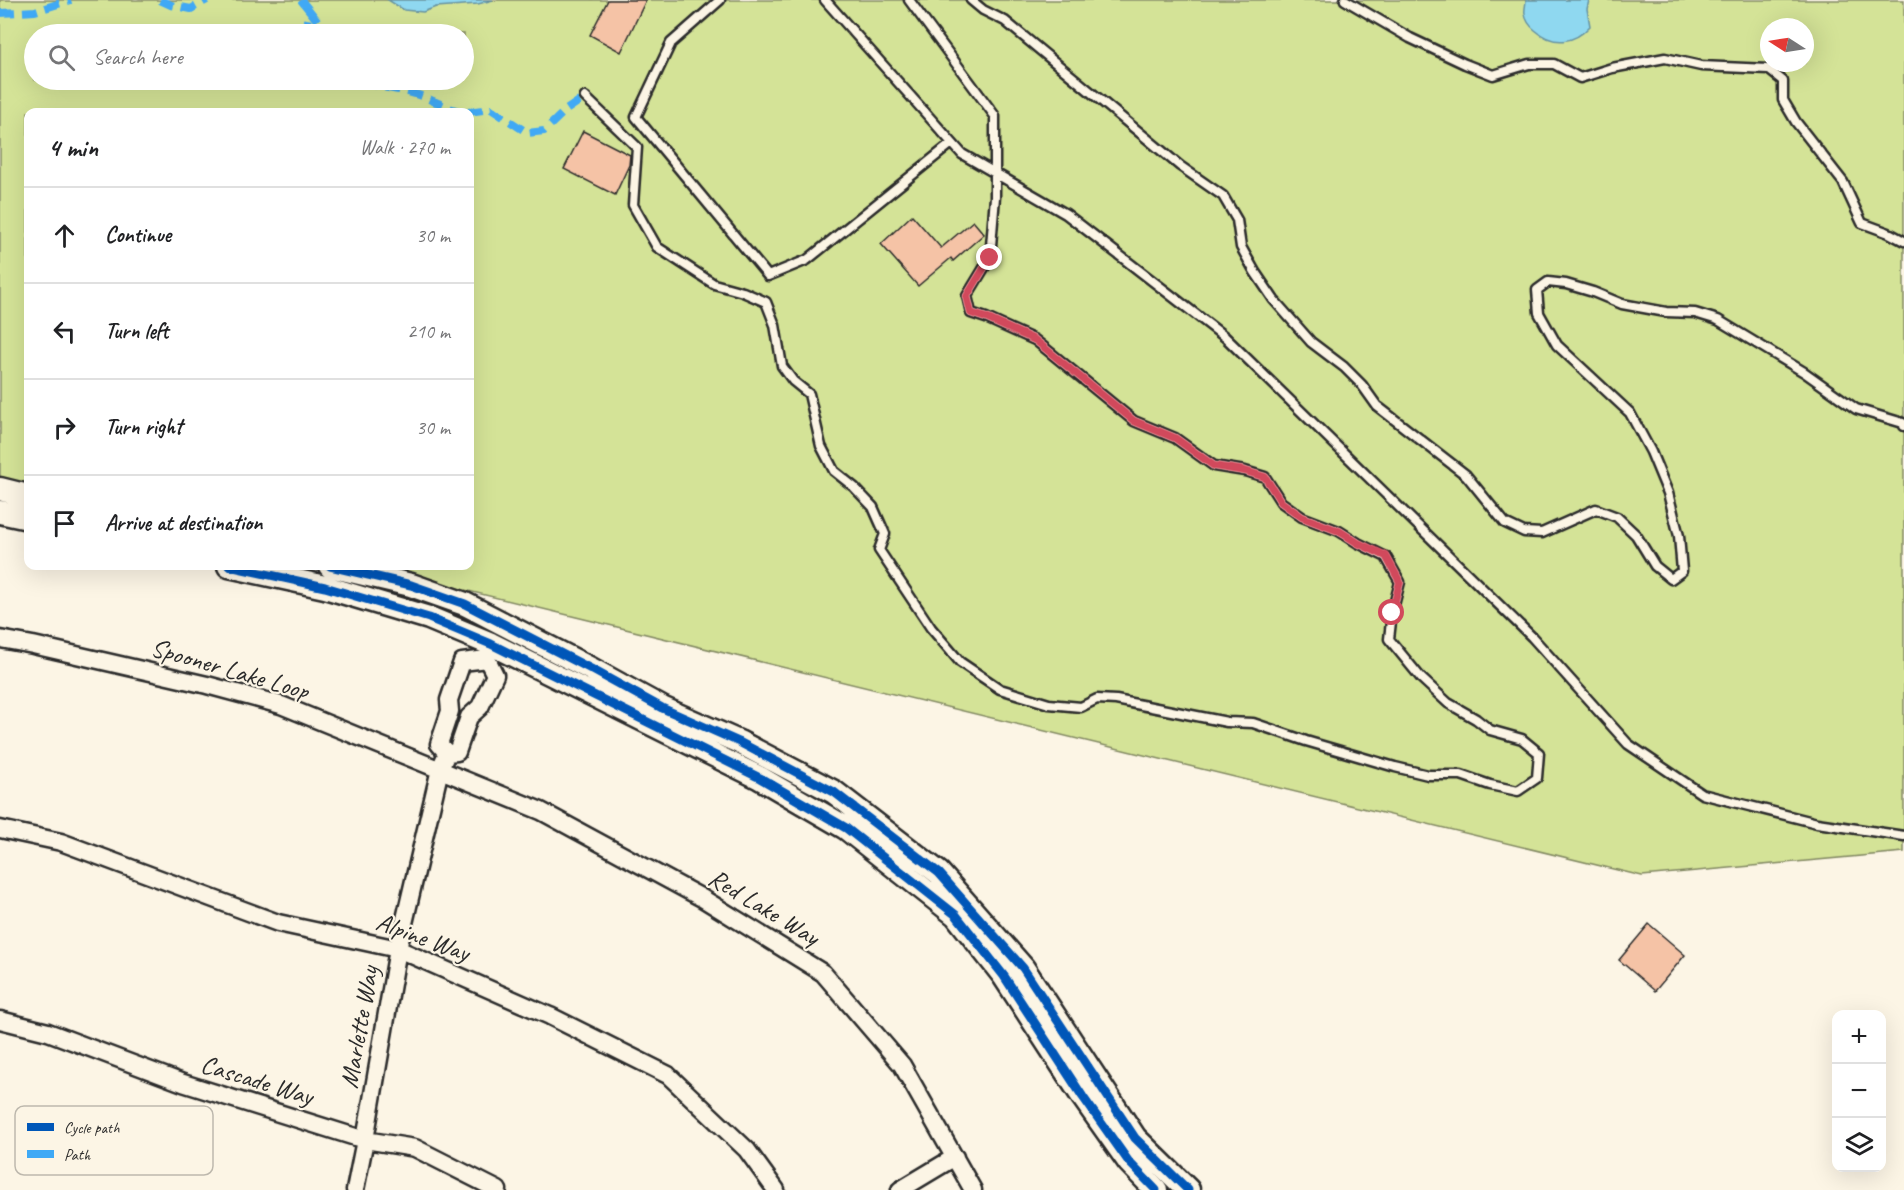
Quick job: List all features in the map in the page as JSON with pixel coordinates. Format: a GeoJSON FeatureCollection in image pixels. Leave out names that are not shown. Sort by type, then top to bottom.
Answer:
{"type":"FeatureCollection","features":[{"type":"Feature","properties":{"kind":"main road"},"geometry":{"type":"LineString","coordinates":[[0,489],[24,495]]}},
{"type":"Feature","properties":{"kind":"main road"},"geometry":{"type":"LineString","coordinates":[[0,512],[24,517]]}},
{"type":"Feature","properties":{"kind":"main road"},"geometry":{"type":"LineString","coordinates":[[247,570],[325,587],[429,618],[489,652],[760,778],[846,828],[956,915],[1004,976],[1083,1097],[1129,1161],[1156,1190]]}},
{"type":"Feature","properties":{"kind":"main road"},"geometry":{"type":"LineString","coordinates":[[347,570],[411,585],[465,604],[662,708],[739,742],[834,792],[939,873],[1023,968],[1135,1138],[1188,1190]]}},
{"type":"Feature","properties":{"kind":"main road"},"geometry":{"type":"LineString","coordinates":[[489,652],[501,623]]}},
{"type":"Feature","properties":{"kind":"street","name":"Spooner Lake Loop"},"geometry":{"type":"LineString","coordinates":[[0,639],[207,685],[281,705],[440,769]]}},
{"type":"Feature","properties":{"kind":"street"},"geometry":{"type":"LineString","coordinates":[[489,652],[495,675],[480,707],[469,717],[457,752],[447,753],[439,744],[450,711],[449,700],[462,662],[489,652]]}},
{"type":"Feature","properties":{"kind":"street"},"geometry":{"type":"LineString","coordinates":[[450,711],[469,717]]}},
{"type":"Feature","properties":{"kind":"street","name":"Marlette Way"},"geometry":{"type":"LineString","coordinates":[[355,1190],[398,949],[440,769],[447,753]]}},
{"type":"Feature","properties":{"kind":"street","name":"Red Lake Way"},"geometry":{"type":"LineString","coordinates":[[440,769],[541,812],[702,898],[823,973],[902,1065],[973,1190]]}},
{"type":"Feature","properties":{"kind":"street","name":"Alpine Way"},"geometry":{"type":"LineString","coordinates":[[0,829],[61,842],[278,923],[398,949],[550,1016],[668,1075],[747,1150],[776,1190]]}},
{"type":"Feature","properties":{"kind":"street","name":"Cascade Way"},"geometry":{"type":"LineString","coordinates":[[0,1020],[48,1032],[183,1083],[365,1140],[414,1148],[498,1190]]}},
{"type":"Feature","properties":{"kind":"street"},"geometry":{"type":"LineString","coordinates":[[900,1190],[955,1157]]}},
{"type":"Feature","properties":{"kind":"lane"},"geometry":{"type":"LineString","coordinates":[[720,0],[671,43],[636,117],[768,276],[807,260],[952,143]]}},
{"type":"Feature","properties":{"kind":"lane"},"geometry":{"type":"LineString","coordinates":[[825,0],[962,154],[1065,214],[1225,337],[1532,637],[1628,744],[1702,794],[1817,823],[1904,836]]}},
{"type":"Feature","properties":{"kind":"lane"},"geometry":{"type":"LineString","coordinates":[[585,97],[637,147],[633,205],[657,247],[714,284],[743,292],[765,302],[776,325],[782,366],[793,381],[809,394],[821,446],[834,471],[854,487],[873,507],[885,534],[879,550],[931,628],[960,662],[1000,689],[1049,704],[1081,707],[1097,699],[1116,700],[1227,722],[1253,723],[1395,767],[1428,775],[1461,775],[1518,791],[1537,778],[1539,753],[1522,739],[1490,730],[1448,703],[1421,678],[1389,639],[1392,613],[1400,582],[1386,556],[1339,531],[1302,517],[1281,502],[1265,477],[1214,466],[1175,438],[1134,421],[1035,340],[971,313],[967,296],[990,258],[995,197],[995,116],[909,0]]}},
{"type":"Feature","properties":{"kind":"lane"},"geometry":{"type":"LineString","coordinates":[[971,0],[983,10],[1005,21],[1180,166],[1223,196],[1237,220],[1241,247],[1254,272],[1274,300],[1311,342],[1344,367],[1362,385],[1377,406],[1466,475],[1505,523],[1524,532],[1542,532],[1596,509],[1617,517],[1636,535],[1655,566],[1671,579],[1682,571],[1679,536],[1668,493],[1651,452],[1630,413],[1557,345],[1539,313],[1537,290],[1548,282],[1566,284],[1593,292],[1622,304],[1666,312],[1695,313],[1718,320],[1804,372],[1856,409],[1887,417],[1903,423],[1904,426]]}},
{"type":"Feature","properties":{"kind":"lane"},"geometry":{"type":"LineString","coordinates":[[1345,0],[1410,38],[1493,75],[1529,64],[1554,64],[1580,78],[1612,68],[1665,58],[1701,66],[1768,69],[1783,81],[1783,100],[1807,137],[1843,182],[1862,223],[1904,241]]}},
{"type":"Feature","properties":{"kind":"green space"},"geometry":{"type":"Polygon","coordinates":[[[0,0],[1904,0],[1904,852],[1642,876],[382,570],[474,570],[474,108],[24,108],[24,483],[0,477],[0,0]]]}},
{"type":"Feature","properties":{"kind":"water"},"geometry":{"type":"Polygon","coordinates":[[[388,0],[493,0],[478,4],[436,7],[423,12],[404,10],[388,0]]]}},
{"type":"Feature","properties":{"kind":"water"},"geometry":{"type":"Polygon","coordinates":[[[1526,0],[1589,0],[1587,9],[1590,26],[1570,39],[1556,41],[1549,39],[1535,30],[1527,21],[1526,0]]]}},
{"type":"Feature","properties":{"kind":"building"},"geometry":{"type":"Polygon","coordinates":[[[608,0],[646,0],[621,52],[590,35],[608,0]]]}},
{"type":"Feature","properties":{"kind":"building"},"geometry":{"type":"Polygon","coordinates":[[[583,131],[630,155],[629,165],[615,195],[564,169],[583,131]]]}},
{"type":"Feature","properties":{"kind":"building"},"geometry":{"type":"Polygon","coordinates":[[[912,215],[941,248],[973,221],[984,234],[953,261],[951,258],[918,286],[881,244],[912,215]]]}},
{"type":"Feature","properties":{"kind":"building"},"geometry":{"type":"Polygon","coordinates":[[[1649,924],[1685,955],[1655,991],[1619,960],[1649,924]]]}},
{"type":"Feature","properties":{"kind":"marked path"},"geometry":{"type":"LineString","coordinates":[[0,13],[35,11],[71,0]]}},
{"type":"Feature","properties":{"kind":"marked path"},"geometry":{"type":"LineString","coordinates":[[160,0],[191,9],[207,0]]}},
{"type":"Feature","properties":{"kind":"marked path"},"geometry":{"type":"LineString","coordinates":[[301,0],[309,10]]}},
{"type":"Feature","properties":{"kind":"marked path"},"geometry":{"type":"LineString","coordinates":[[307,24],[309,10],[320,24]]}},
{"type":"Feature","properties":{"kind":"marked path"},"geometry":{"type":"LineString","coordinates":[[398,90],[428,98],[449,108]]}},
{"type":"Feature","properties":{"kind":"marked path"},"geometry":{"type":"LineString","coordinates":[[474,111],[491,109],[528,133],[544,131],[566,110],[585,97]]}},
{"type":"Feature","properties":{"kind":"cycle path"},"geometry":{"type":"LineString","coordinates":[[247,570],[325,587],[429,618],[491,644],[760,778],[846,828],[956,915],[1004,976],[1083,1097],[1129,1162],[1156,1190]]}},
{"type":"Feature","properties":{"kind":"cycle path"},"geometry":{"type":"LineString","coordinates":[[347,570],[411,585],[465,604],[662,708],[739,742],[834,792],[939,873],[1023,968],[1135,1138],[1188,1190]]}},
{"type":"Feature","properties":{"kind":"route"},"geometry":{"type":"LineString","coordinates":[[990,258],[967,296],[971,313],[1035,340],[1134,421],[1175,438],[1214,466],[1265,477],[1281,502],[1302,517],[1339,531],[1386,556],[1400,582],[1392,613]]}}]}
